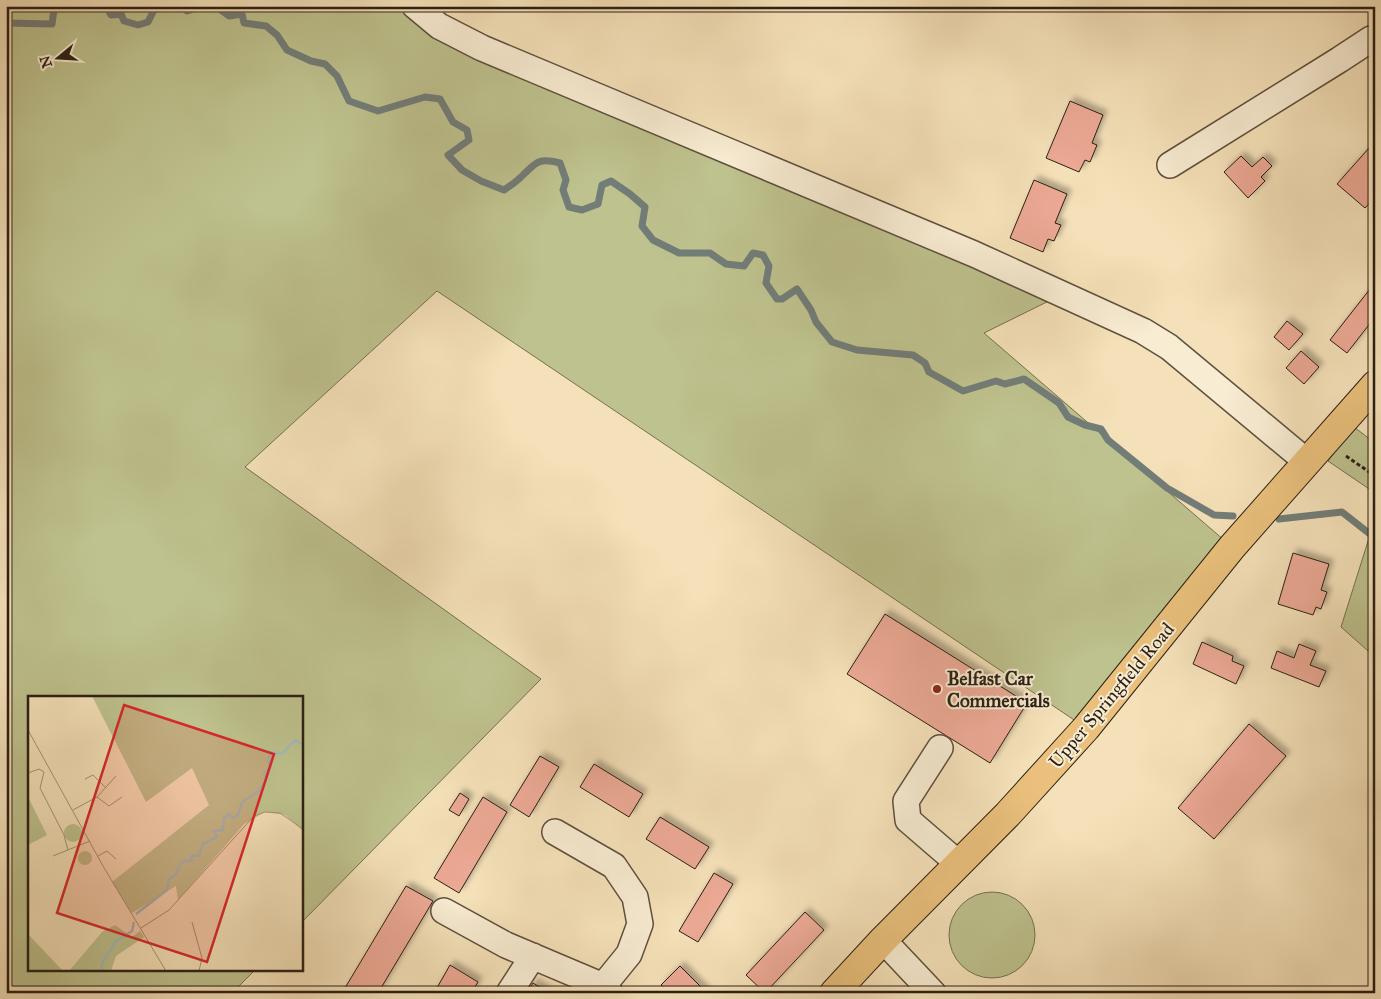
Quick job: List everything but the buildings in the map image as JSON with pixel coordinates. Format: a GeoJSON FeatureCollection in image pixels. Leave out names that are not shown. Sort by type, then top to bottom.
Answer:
{"type":"FeatureCollection","features":[{"type":"Feature","properties":{"kind":"main road","name":"Upper Springfield Road"},"geometry":{"type":"LineString","coordinates":[[834,993],[883,940],[1008,814],[1086,728],[1232,547],[1375,385]]}},
{"type":"Feature","properties":{"kind":"street"},"geometry":{"type":"LineString","coordinates":[[416,6],[440,26],[482,48],[974,254],[1143,331],[1169,347],[1306,462]]}},
{"type":"Feature","properties":{"kind":"street"},"geometry":{"type":"LineString","coordinates":[[1170,164],[1372,39],[1375,40]]}},
{"type":"Feature","properties":{"kind":"street"},"geometry":{"type":"LineString","coordinates":[[940,748],[906,801],[908,820],[958,864]]}},
{"type":"Feature","properties":{"kind":"street"},"geometry":{"type":"LineString","coordinates":[[444,911],[506,945],[607,989],[629,954],[640,924],[635,896],[614,866],[555,832]]}},
{"type":"Feature","properties":{"kind":"street"},"geometry":{"type":"LineString","coordinates":[[883,940],[933,993]]}},
{"type":"Feature","properties":{"kind":"street"},"geometry":{"type":"LineString","coordinates":[[509,993],[532,956]]}},
{"type":"Feature","properties":{"kind":"path"},"geometry":{"type":"LineString","coordinates":[[1326,440],[1375,476]]}},
{"type":"Feature","properties":{"kind":"green space"},"geometry":{"type":"Polygon","coordinates":[[[6,6],[436,6],[482,48],[1063,294],[984,333],[1232,547],[1086,728],[437,291],[245,467],[541,679],[302,922],[302,696],[28,696],[28,972],[253,972],[232,993],[6,993],[6,6]]]}},
{"type":"Feature","properties":{"kind":"green space"},"geometry":{"type":"Polygon","coordinates":[[[1354,427],[1375,443],[1375,493],[1328,461],[1354,427]]]}},
{"type":"Feature","properties":{"kind":"green space"},"geometry":{"type":"Polygon","coordinates":[[[1375,519],[1375,657],[1341,627],[1375,519]]]}},
{"type":"Feature","properties":{"kind":"green space"},"geometry":{"type":"Polygon","coordinates":[[[992,892],[1008,896],[1022,905],[1031,919],[1035,935],[1031,951],[1022,965],[1008,974],[992,978],[976,974],[962,965],[953,951],[949,935],[953,919],[962,905],[976,896],[992,892]]]}},
{"type":"Feature","properties":{"kind":"waterway"},"geometry":{"type":"LineString","coordinates":[[6,23],[52,24],[54,9],[60,6]]}},
{"type":"Feature","properties":{"kind":"waterway"},"geometry":{"type":"LineString","coordinates":[[108,6],[107,8],[111,15],[121,14],[124,21],[138,25],[148,22],[156,6]]}},
{"type":"Feature","properties":{"kind":"waterway"},"geometry":{"type":"LineString","coordinates":[[180,6],[187,11],[204,6]]}},
{"type":"Feature","properties":{"kind":"waterway"},"geometry":{"type":"LineString","coordinates":[[215,6],[229,16],[242,14],[244,23],[266,26],[277,35],[287,50],[311,61],[325,64],[337,76],[349,101],[378,111],[425,97],[440,99],[453,122],[467,130],[469,140],[448,155],[462,170],[481,181],[504,190],[538,162],[552,161],[560,163],[566,180],[563,190],[569,207],[582,210],[598,204],[602,185],[611,181],[645,207],[642,226],[653,240],[679,253],[710,253],[726,264],[744,266],[753,253],[763,255],[769,266],[766,283],[777,299],[782,299],[797,289],[811,310],[816,322],[832,342],[857,350],[913,355],[925,363],[929,372],[963,391],[996,381],[1005,384],[1024,379],[1059,403],[1068,417],[1085,425],[1101,429],[1108,440],[1167,488],[1214,515],[1233,516]]}},
{"type":"Feature","properties":{"kind":"waterway"},"geometry":{"type":"LineString","coordinates":[[1279,519],[1342,512],[1375,538]]}},
{"type":"Feature","properties":{"kind":"place","name":"Belfast Car Commercials"},"geometry":{"type":"Point","coordinates":[937,689]}}]}
